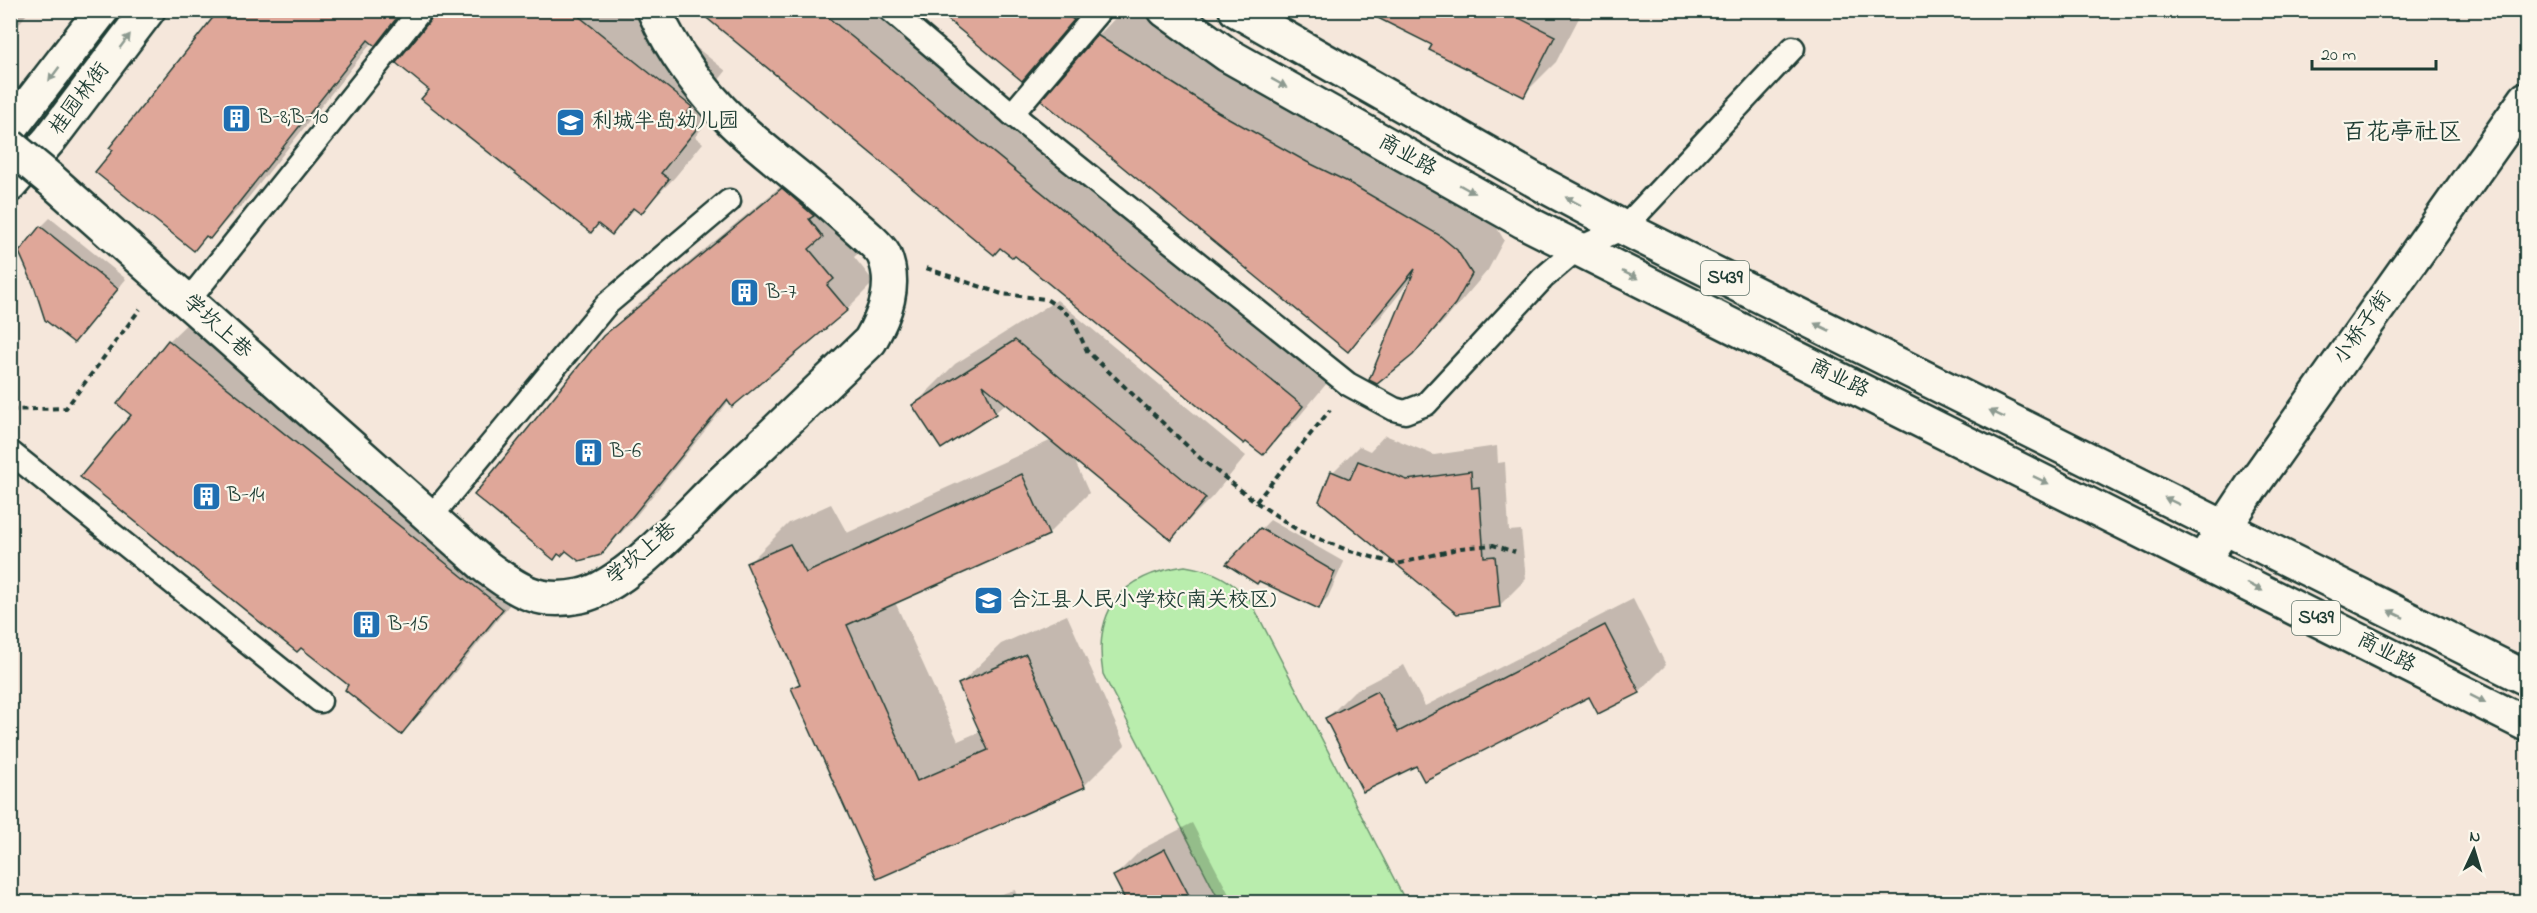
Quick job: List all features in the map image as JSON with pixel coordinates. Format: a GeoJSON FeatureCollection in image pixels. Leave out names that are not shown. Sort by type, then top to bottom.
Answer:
{"type":"FeatureCollection","features":[{"type":"Feature","properties":{"kind":"main road","name":"桂园林街"},"geometry":{"type":"LineString","coordinates":[[10,129],[102,10]]}},
{"type":"Feature","properties":{"kind":"main road","name":"桂园林街"},"geometry":{"type":"LineString","coordinates":[[10,185],[50,140],[148,10]]}},
{"type":"Feature","properties":{"kind":"main road"},"geometry":{"type":"LineString","coordinates":[[654,10],[662,28],[692,76],[732,121],[808,184],[883,253]]}},
{"type":"Feature","properties":{"kind":"main road","name":"商业路"},"geometry":{"type":"LineString","coordinates":[[1165,10],[1228,55],[1523,221],[2526,724]]}},
{"type":"Feature","properties":{"kind":"main road","name":"商业路"},"geometry":{"type":"LineString","coordinates":[[1236,10],[1545,186],[1624,228],[2526,678]]}},
{"type":"Feature","properties":{"kind":"main road","name":"小桥子街"},"geometry":{"type":"LineString","coordinates":[[2203,561],[2224,527],[2526,99]]}},
{"type":"Feature","properties":{"kind":"main road","name":"学坎上巷"},"geometry":{"type":"LineString","coordinates":[[10,146],[51,179],[485,566],[518,590],[541,598],[583,596],[611,584],[651,550],[870,341],[885,315],[888,296],[890,278],[883,253]]}},
{"type":"Feature","properties":{"kind":"lane"},"geometry":{"type":"LineString","coordinates":[[188,301],[421,10]]}},
{"type":"Feature","properties":{"kind":"lane"},"geometry":{"type":"LineString","coordinates":[[890,10],[1012,114],[1348,384],[1394,409],[1405,412],[1426,404],[1543,278],[1577,249],[1624,228],[1793,48]]}},
{"type":"Feature","properties":{"kind":"lane"},"geometry":{"type":"LineString","coordinates":[[1012,114],[1100,10]]}},
{"type":"Feature","properties":{"kind":"lane"},"geometry":{"type":"LineString","coordinates":[[430,518],[607,304],[729,201]]}},
{"type":"Feature","properties":{"kind":"lane"},"geometry":{"type":"LineString","coordinates":[[10,452],[320,701]]}},
{"type":"Feature","properties":{"kind":"path"},"geometry":{"type":"LineString","coordinates":[[883,253],[1002,294],[1046,299],[1060,308],[1072,318],[1087,351],[1201,459],[1256,502],[1299,531],[1350,551],[1397,564],[1472,547],[1493,545],[1515,552]]}},
{"type":"Feature","properties":{"kind":"path"},"geometry":{"type":"LineString","coordinates":[[10,410],[66,408],[163,279]]}},
{"type":"Feature","properties":{"kind":"path"},"geometry":{"type":"LineString","coordinates":[[1256,502],[1334,405]]}},
{"type":"Feature","properties":{"kind":"green space"},"geometry":{"type":"Polygon","coordinates":[[[1185,566],[1205,570],[1220,577],[1235,586],[1250,600],[1406,902],[1220,902],[1103,674],[1101,651],[1103,631],[1116,599],[1128,587],[1144,578],[1185,566]]]}},
{"type":"Feature","properties":{"kind":"building","name":"B-8;B-10"},"geometry":{"type":"Polygon","coordinates":[[[219,10],[403,10],[375,46],[368,40],[210,239],[206,236],[194,251],[95,172],[113,150],[109,148],[219,10]]]}},
{"type":"Feature","properties":{"kind":"building","name":"利城半岛幼儿园"},"geometry":{"type":"Polygon","coordinates":[[[434,10],[571,10],[692,107],[685,116],[698,127],[661,173],[669,179],[641,214],[633,208],[612,235],[598,224],[591,233],[421,99],[429,90],[396,63],[432,18],[434,10]]]}},
{"type":"Feature","properties":{"kind":"building"},"geometry":{"type":"Polygon","coordinates":[[[697,10],[819,10],[1303,406],[1263,455],[1246,442],[1244,444],[1015,256],[1013,258],[1000,248],[994,255],[697,10]]]}},
{"type":"Feature","properties":{"kind":"building"},"geometry":{"type":"Polygon","coordinates":[[[936,10],[1059,10],[1074,20],[1022,81],[936,10]]]}},
{"type":"Feature","properties":{"kind":"building"},"geometry":{"type":"Polygon","coordinates":[[[1362,10],[1503,10],[1555,36],[1524,97],[1429,50],[1432,45],[1362,10]]]}},
{"type":"Feature","properties":{"kind":"building"},"geometry":{"type":"Polygon","coordinates":[[[1097,35],[1218,112],[1346,181],[1439,235],[1457,250],[1472,274],[1455,304],[1413,355],[1377,384],[1369,380],[1415,269],[1348,352],[1041,100],[1097,35]]]}},
{"type":"Feature","properties":{"kind":"building"},"geometry":{"type":"Polygon","coordinates":[[[782,188],[814,216],[809,219],[823,237],[809,249],[834,279],[827,285],[848,310],[732,407],[727,400],[601,555],[579,561],[566,551],[561,556],[558,554],[554,560],[474,495],[603,336],[782,188]]]}},
{"type":"Feature","properties":{"kind":"building"},"geometry":{"type":"Polygon","coordinates":[[[40,226],[118,289],[74,343],[45,320],[34,286],[19,252],[40,226]]]}},
{"type":"Feature","properties":{"kind":"building"},"geometry":{"type":"Polygon","coordinates":[[[168,340],[503,609],[401,735],[345,690],[348,685],[301,648],[297,652],[80,477],[131,415],[117,404],[168,340]]]}},
{"type":"Feature","properties":{"kind":"building"},"geometry":{"type":"Polygon","coordinates":[[[1015,340],[1206,498],[1171,540],[983,385],[996,414],[941,449],[912,405],[1015,340]]]}},
{"type":"Feature","properties":{"kind":"building"},"geometry":{"type":"Polygon","coordinates":[[[1358,461],[1407,480],[1471,471],[1472,488],[1479,487],[1484,557],[1495,556],[1500,607],[1457,614],[1319,501],[1331,471],[1350,479],[1358,461]]]}},
{"type":"Feature","properties":{"kind":"building"},"geometry":{"type":"Polygon","coordinates":[[[1022,474],[1049,535],[847,625],[917,781],[988,750],[958,684],[1026,654],[1085,787],[877,879],[791,688],[800,684],[746,563],[790,544],[806,573],[1022,474]]]}},
{"type":"Feature","properties":{"kind":"building"},"geometry":{"type":"Polygon","coordinates":[[[1260,528],[1335,572],[1319,609],[1259,581],[1257,584],[1226,564],[1260,528]]]}},
{"type":"Feature","properties":{"kind":"building"},"geometry":{"type":"Polygon","coordinates":[[[1605,625],[1640,693],[1598,714],[1589,697],[1424,781],[1416,766],[1363,792],[1325,718],[1377,691],[1398,732],[1605,625]]]}},
{"type":"Feature","properties":{"kind":"building"},"geometry":{"type":"Polygon","coordinates":[[[1165,849],[1193,903],[1127,903],[1113,876],[1165,849]]]}},
{"type":"Feature","properties":{"kind":"place","name":"B-8;B-10"},"geometry":{"type":"Point","coordinates":[237,118]}},
{"type":"Feature","properties":{"kind":"place","name":"利城半岛幼儿园"},"geometry":{"type":"Point","coordinates":[571,122]}},
{"type":"Feature","properties":{"kind":"place","name":"B-7"},"geometry":{"type":"Point","coordinates":[745,293]}},
{"type":"Feature","properties":{"kind":"place","name":"B-6"},"geometry":{"type":"Point","coordinates":[589,452]}},
{"type":"Feature","properties":{"kind":"place","name":"B-14"},"geometry":{"type":"Point","coordinates":[206,496]}},
{"type":"Feature","properties":{"kind":"place","name":"合江县人民小学校(南关校区)"},"geometry":{"type":"Point","coordinates":[988,601]}},
{"type":"Feature","properties":{"kind":"place","name":"B-15"},"geometry":{"type":"Point","coordinates":[367,625]}},
{"type":"Feature","properties":{"kind":"district","name":"百花亭社区"},"geometry":{"type":"Point","coordinates":[2402,133]}}]}
